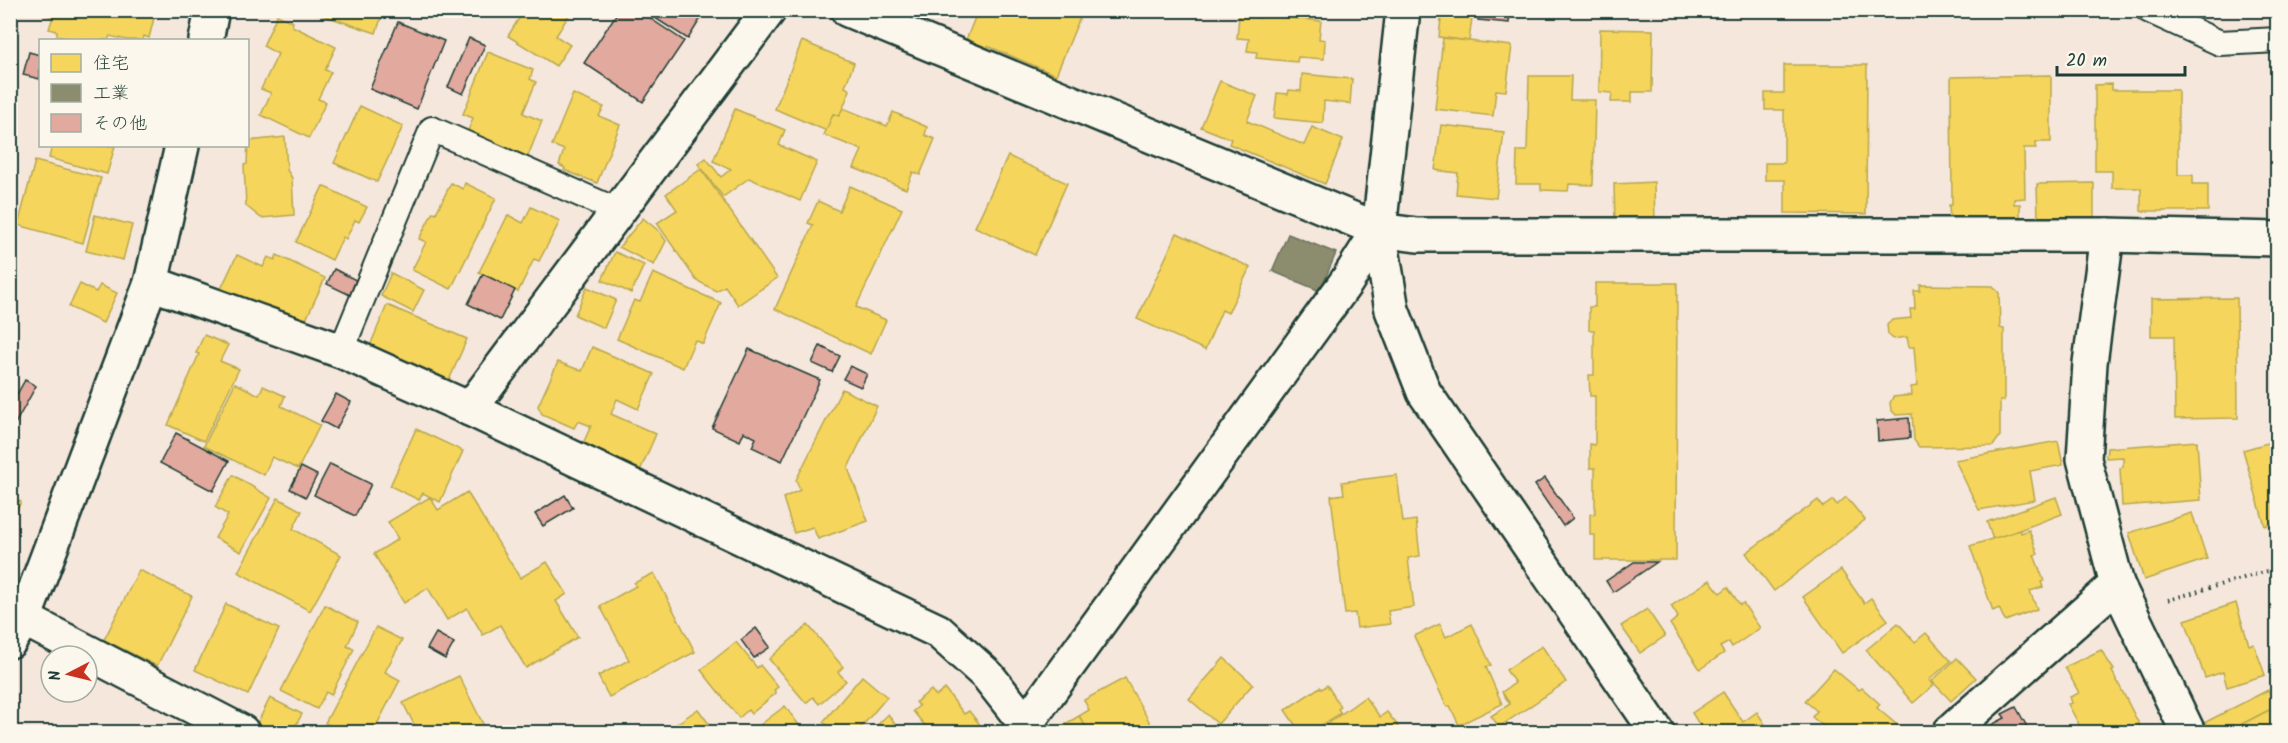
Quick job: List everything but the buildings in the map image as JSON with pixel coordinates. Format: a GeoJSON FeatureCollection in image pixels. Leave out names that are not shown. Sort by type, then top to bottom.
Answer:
{"type":"FeatureCollection","features":[{"type":"Feature","properties":{"kind":"street"},"geometry":{"type":"LineString","coordinates":[[206,39],[212,10]]}},
{"type":"Feature","properties":{"kind":"street"},"geometry":{"type":"LineString","coordinates":[[470,409],[769,10]]}},
{"type":"Feature","properties":{"kind":"street"},"geometry":{"type":"LineString","coordinates":[[848,10],[1379,230],[1417,235],[2107,235],[2277,238]]}},
{"type":"Feature","properties":{"kind":"street"},"geometry":{"type":"LineString","coordinates":[[1403,10],[1379,230],[1392,310],[1424,392],[1657,732]]}},
{"type":"Feature","properties":{"kind":"street"},"geometry":{"type":"LineString","coordinates":[[182,147],[151,283],[17,630],[242,732]]}},
{"type":"Feature","properties":{"kind":"street"},"geometry":{"type":"LineString","coordinates":[[151,283],[341,351],[470,409],[939,631],[988,676],[1027,730],[1340,291],[1379,230]]}},
{"type":"Feature","properties":{"kind":"street"},"geometry":{"type":"LineString","coordinates":[[2107,235],[2090,363],[2084,459],[2123,598],[2188,732]]}},
{"type":"Feature","properties":{"kind":"street"},"geometry":{"type":"LineString","coordinates":[[1950,732],[2123,598]]}},
{"type":"Feature","properties":{"kind":"lane"},"geometry":{"type":"LineString","coordinates":[[2148,10],[2220,43],[2277,40]]}},
{"type":"Feature","properties":{"kind":"lane"},"geometry":{"type":"LineString","coordinates":[[341,351],[432,129],[618,211]]}},
{"type":"Feature","properties":{"kind":"path"},"geometry":{"type":"LineString","coordinates":[[2123,598],[2277,568]]}}]}
